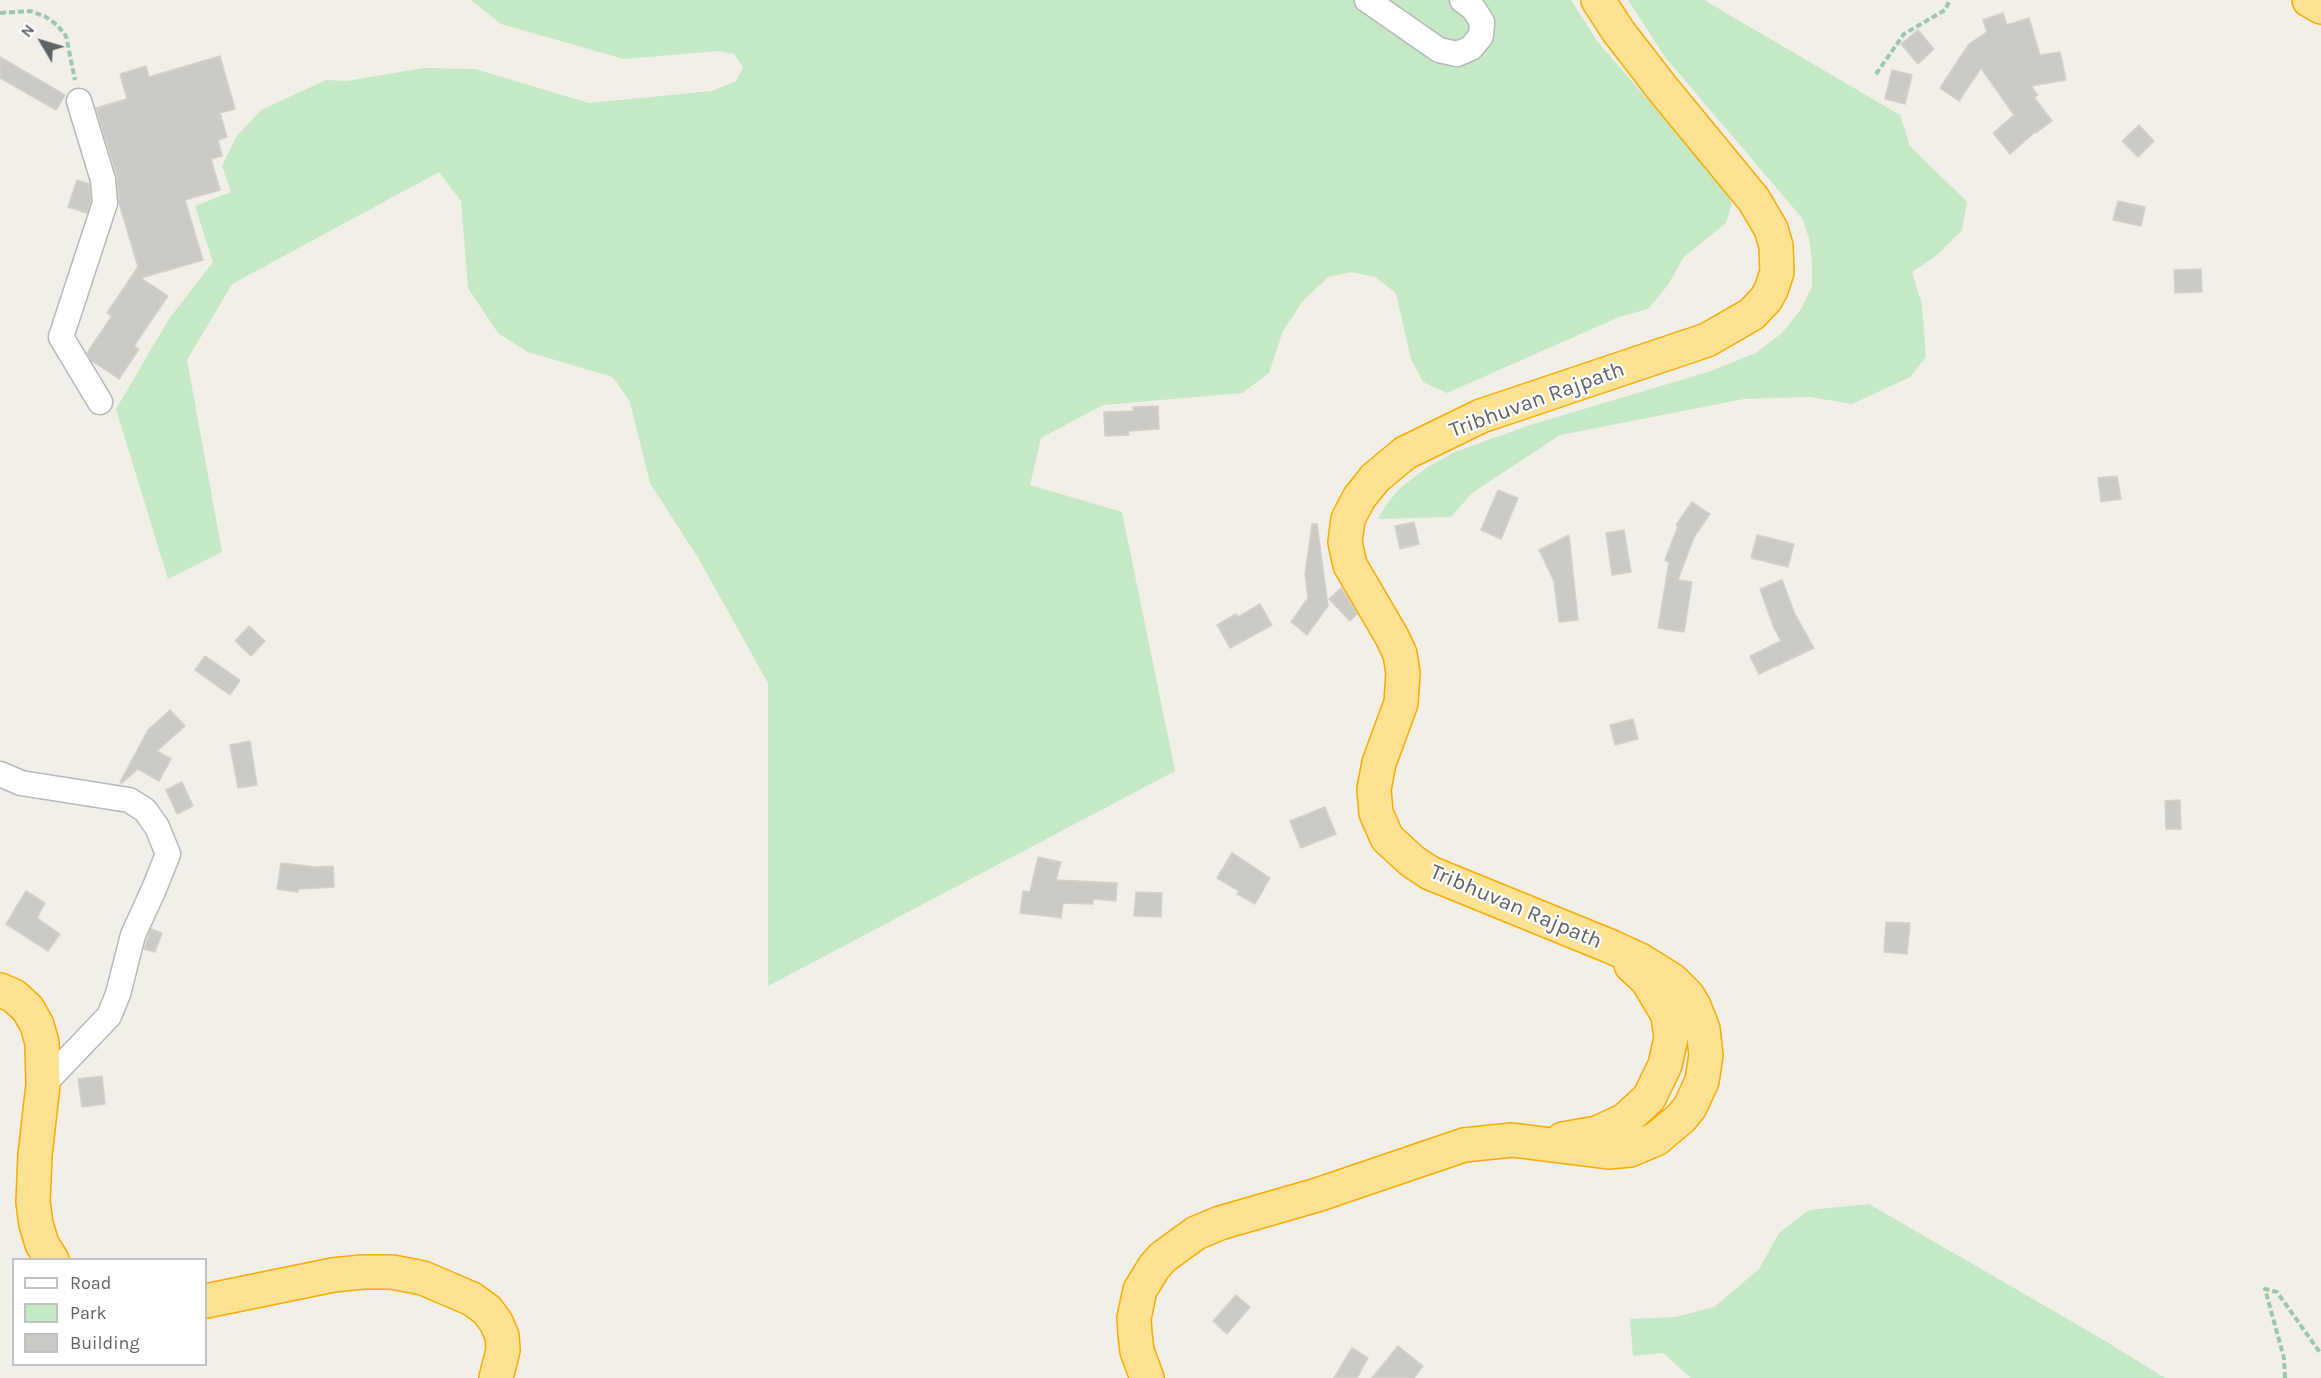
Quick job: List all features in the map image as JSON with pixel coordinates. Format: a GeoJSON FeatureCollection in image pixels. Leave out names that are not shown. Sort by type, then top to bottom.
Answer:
{"type":"FeatureCollection","features":[{"type":"Feature","properties":{"kind":"highway","name":"Tribhuvan Rajpath"},"geometry":{"type":"LineString","coordinates":[[1147,1378],[1137,1351],[1134,1334],[1136,1304],[1140,1290],[1154,1267],[1184,1240],[1220,1223],[1317,1195],[1464,1145],[1504,1140],[1608,1152],[1640,1147],[1670,1129],[1681,1118],[1694,1100],[1702,1081],[1705,1068],[1705,1041],[1699,1017],[1688,996],[1662,973],[1612,947],[1430,873],[1412,861],[1387,838],[1376,813],[1374,789],[1379,763],[1401,703],[1404,673],[1400,654],[1392,637],[1350,565],[1345,542],[1348,519],[1359,498],[1375,478],[1406,453],[1482,416],[1707,340],[1752,314],[1771,290],[1777,272],[1776,246],[1771,230],[1755,200],[1662,88],[1598,0]]}},
{"type":"Feature","properties":{"kind":"highway"},"geometry":{"type":"LineString","coordinates":[[2309,0],[2321,7]]}},
{"type":"Feature","properties":{"kind":"highway"},"geometry":{"type":"LineString","coordinates":[[0,990],[14,996],[28,1009],[37,1025],[42,1043],[43,1085],[35,1155],[33,1202],[42,1244],[51,1258]]}},
{"type":"Feature","properties":{"kind":"highway"},"geometry":{"type":"LineString","coordinates":[[207,1301],[333,1275],[392,1272],[423,1278],[456,1290],[472,1299],[487,1310],[496,1322],[503,1350],[496,1378]]}},
{"type":"Feature","properties":{"kind":"street"},"geometry":{"type":"LineString","coordinates":[[1367,0],[1439,50],[1458,54],[1471,48],[1481,36],[1482,22],[1473,8],[1462,0]]}},
{"type":"Feature","properties":{"kind":"street"},"geometry":{"type":"LineString","coordinates":[[79,101],[103,180],[105,203],[61,337],[100,402]]}},
{"type":"Feature","properties":{"kind":"street"},"geometry":{"type":"LineString","coordinates":[[0,774],[21,783],[129,800],[145,810],[157,827],[168,854],[133,935],[118,994],[109,1016],[43,1085]]}},
{"type":"Feature","properties":{"kind":"path"},"geometry":{"type":"LineString","coordinates":[[1876,74],[1904,34],[1945,10],[1950,0]]}},
{"type":"Feature","properties":{"kind":"path"},"geometry":{"type":"LineString","coordinates":[[0,13],[31,11],[46,17],[57,25],[66,36],[79,101]]}},
{"type":"Feature","properties":{"kind":"path"},"geometry":{"type":"LineString","coordinates":[[2285,1378],[2284,1358],[2265,1289],[2277,1292],[2321,1354]]}},
{"type":"Feature","properties":{"kind":"green space"},"geometry":{"type":"Polygon","coordinates":[[[471,0],[1571,0],[1597,41],[1709,170],[1732,203],[1726,223],[1683,258],[1668,285],[1648,309],[1619,317],[1447,393],[1423,382],[1411,359],[1396,293],[1375,277],[1351,272],[1328,277],[1302,302],[1283,331],[1269,373],[1242,393],[1103,405],[1041,438],[1030,485],[1122,512],[1175,771],[768,986],[768,683],[700,561],[650,483],[630,402],[613,377],[528,352],[498,333],[468,288],[461,201],[439,172],[232,284],[187,360],[222,552],[168,579],[116,409],[169,319],[213,262],[195,206],[231,192],[222,166],[236,137],[261,110],[326,80],[347,81],[424,68],[475,69],[589,103],[712,91],[736,81],[743,67],[734,54],[717,51],[624,59],[501,24],[471,0]]]}},
{"type":"Feature","properties":{"kind":"green space"},"geometry":{"type":"Polygon","coordinates":[[[1628,0],[1704,0],[1900,115],[1910,146],[1967,202],[1962,230],[1936,256],[1912,272],[1922,305],[1926,357],[1910,377],[1852,404],[1810,397],[1744,399],[1560,435],[1472,493],[1451,517],[1378,519],[1400,488],[1426,468],[1455,452],[1530,425],[1708,372],[1756,353],[1782,333],[1801,309],[1812,287],[1809,238],[1802,218],[1665,57],[1628,0]]]}},
{"type":"Feature","properties":{"kind":"green space"},"geometry":{"type":"Polygon","coordinates":[[[1869,1204],[2165,1378],[1691,1378],[1663,1353],[1633,1356],[1630,1319],[1675,1317],[1714,1307],[1759,1269],[1779,1233],[1809,1210],[1869,1204]]]}},
{"type":"Feature","properties":{"kind":"building"},"geometry":{"type":"Polygon","coordinates":[[[2003,13],[2007,25],[2029,18],[2040,55],[2060,52],[2066,80],[2031,86],[2038,95],[2034,97],[2052,121],[2035,132],[2010,154],[1993,133],[2014,115],[1981,68],[1959,101],[1940,88],[1969,44],[1987,32],[1983,20],[2003,13]]]}},
{"type":"Feature","properties":{"kind":"building"},"geometry":{"type":"Polygon","coordinates":[[[1918,30],[1934,49],[1918,64],[1901,44],[1918,30]]]}},
{"type":"Feature","properties":{"kind":"building"},"geometry":{"type":"Polygon","coordinates":[[[220,56],[235,109],[220,113],[227,137],[218,140],[222,156],[211,159],[220,190],[185,200],[203,260],[141,278],[168,296],[134,346],[139,349],[119,379],[92,361],[87,353],[112,316],[107,313],[138,267],[119,203],[117,176],[96,108],[127,99],[120,74],[146,66],[149,77],[220,56]]]}},
{"type":"Feature","properties":{"kind":"building"},"geometry":{"type":"Polygon","coordinates":[[[0,57],[65,95],[56,110],[0,78],[0,57]]]}},
{"type":"Feature","properties":{"kind":"building"},"geometry":{"type":"Polygon","coordinates":[[[1892,70],[1912,75],[1905,104],[1885,99],[1892,70]]]}},
{"type":"Feature","properties":{"kind":"building"},"geometry":{"type":"Polygon","coordinates":[[[2139,125],[2154,141],[2138,157],[2122,141],[2139,125]]]}},
{"type":"Feature","properties":{"kind":"building"},"geometry":{"type":"Polygon","coordinates":[[[77,180],[89,184],[91,201],[87,213],[68,207],[77,180]]]}},
{"type":"Feature","properties":{"kind":"building"},"geometry":{"type":"Polygon","coordinates":[[[2118,201],[2145,207],[2141,226],[2113,220],[2118,201]]]}},
{"type":"Feature","properties":{"kind":"building"},"geometry":{"type":"Polygon","coordinates":[[[2201,269],[2202,292],[2175,293],[2174,270],[2201,269]]]}},
{"type":"Feature","properties":{"kind":"building"},"geometry":{"type":"Polygon","coordinates":[[[1158,406],[1159,429],[1128,431],[1129,435],[1105,436],[1104,412],[1134,411],[1133,407],[1158,406]]]}},
{"type":"Feature","properties":{"kind":"building"},"geometry":{"type":"Polygon","coordinates":[[[2117,476],[2121,499],[2101,502],[2098,478],[2117,476]]]}},
{"type":"Feature","properties":{"kind":"building"},"geometry":{"type":"Polygon","coordinates":[[[1498,490],[1518,498],[1501,539],[1481,530],[1498,490]]]}},
{"type":"Feature","properties":{"kind":"building"},"geometry":{"type":"Polygon","coordinates":[[[1692,502],[1710,514],[1694,537],[1678,580],[1692,582],[1684,632],[1658,628],[1669,562],[1665,560],[1678,526],[1676,525],[1692,502]]]}},
{"type":"Feature","properties":{"kind":"building"},"geometry":{"type":"Polygon","coordinates":[[[1414,522],[1419,544],[1400,549],[1395,526],[1414,522]]]}},
{"type":"Feature","properties":{"kind":"building"},"geometry":{"type":"Polygon","coordinates":[[[1312,524],[1317,524],[1328,606],[1307,635],[1291,622],[1308,598],[1305,574],[1312,524]]]}},
{"type":"Feature","properties":{"kind":"building"},"geometry":{"type":"Polygon","coordinates":[[[1624,530],[1631,572],[1612,575],[1606,533],[1624,530]]]}},
{"type":"Feature","properties":{"kind":"building"},"geometry":{"type":"Polygon","coordinates":[[[1569,535],[1578,620],[1559,622],[1554,581],[1539,550],[1569,535]]]}},
{"type":"Feature","properties":{"kind":"building"},"geometry":{"type":"Polygon","coordinates":[[[1757,535],[1794,544],[1788,567],[1751,558],[1757,535]]]}},
{"type":"Feature","properties":{"kind":"building"},"geometry":{"type":"Polygon","coordinates":[[[1782,580],[1795,614],[1814,648],[1759,674],[1750,656],[1781,641],[1760,589],[1782,580]]]}},
{"type":"Feature","properties":{"kind":"building"},"geometry":{"type":"Polygon","coordinates":[[[1341,588],[1357,614],[1350,621],[1329,599],[1341,588]]]}},
{"type":"Feature","properties":{"kind":"building"},"geometry":{"type":"Polygon","coordinates":[[[1260,604],[1272,625],[1230,648],[1217,625],[1236,614],[1238,617],[1260,604]]]}},
{"type":"Feature","properties":{"kind":"building"},"geometry":{"type":"Polygon","coordinates":[[[249,626],[265,641],[251,656],[235,641],[249,626]]]}},
{"type":"Feature","properties":{"kind":"building"},"geometry":{"type":"Polygon","coordinates":[[[205,656],[240,680],[230,695],[195,670],[205,656]]]}},
{"type":"Feature","properties":{"kind":"building"},"geometry":{"type":"Polygon","coordinates":[[[170,710],[185,726],[157,751],[171,759],[159,781],[138,769],[122,783],[120,782],[148,730],[170,710]]]}},
{"type":"Feature","properties":{"kind":"building"},"geometry":{"type":"Polygon","coordinates":[[[1633,719],[1638,739],[1615,745],[1610,725],[1633,719]]]}},
{"type":"Feature","properties":{"kind":"building"},"geometry":{"type":"Polygon","coordinates":[[[250,741],[257,785],[238,788],[230,745],[250,741]]]}},
{"type":"Feature","properties":{"kind":"building"},"geometry":{"type":"Polygon","coordinates":[[[182,782],[193,806],[177,814],[166,790],[182,782]]]}},
{"type":"Feature","properties":{"kind":"building"},"geometry":{"type":"Polygon","coordinates":[[[2180,800],[2181,829],[2166,829],[2165,801],[2180,800]]]}},
{"type":"Feature","properties":{"kind":"building"},"geometry":{"type":"Polygon","coordinates":[[[1325,807],[1336,834],[1301,848],[1290,821],[1325,807]]]}},
{"type":"Feature","properties":{"kind":"building"},"geometry":{"type":"Polygon","coordinates":[[[1232,853],[1270,878],[1255,904],[1237,894],[1239,891],[1217,878],[1232,853]]]}},
{"type":"Feature","properties":{"kind":"building"},"geometry":{"type":"Polygon","coordinates":[[[1038,857],[1061,862],[1056,880],[1117,883],[1116,901],[1093,899],[1093,904],[1063,903],[1061,918],[1020,913],[1023,891],[1030,892],[1038,857]]]}},
{"type":"Feature","properties":{"kind":"building"},"geometry":{"type":"Polygon","coordinates":[[[281,863],[315,867],[333,866],[334,887],[298,889],[298,892],[277,889],[281,863]]]}},
{"type":"Feature","properties":{"kind":"building"},"geometry":{"type":"Polygon","coordinates":[[[26,891],[45,903],[37,918],[60,934],[48,951],[6,924],[26,891]]]}},
{"type":"Feature","properties":{"kind":"building"},"geometry":{"type":"Polygon","coordinates":[[[1136,892],[1162,893],[1161,917],[1134,916],[1136,892]]]}},
{"type":"Feature","properties":{"kind":"building"},"geometry":{"type":"Polygon","coordinates":[[[1886,922],[1910,923],[1907,954],[1884,952],[1886,922]]]}},
{"type":"Feature","properties":{"kind":"building"},"geometry":{"type":"Polygon","coordinates":[[[151,929],[162,933],[155,952],[144,949],[151,929]]]}},
{"type":"Feature","properties":{"kind":"building"},"geometry":{"type":"Polygon","coordinates":[[[102,1076],[105,1104],[82,1107],[78,1079],[102,1076]]]}},
{"type":"Feature","properties":{"kind":"building"},"geometry":{"type":"Polygon","coordinates":[[[1236,1295],[1250,1307],[1227,1334],[1213,1321],[1236,1295]]]}},
{"type":"Feature","properties":{"kind":"building"},"geometry":{"type":"Polygon","coordinates":[[[1398,1346],[1423,1366],[1414,1378],[1372,1378],[1398,1346]]]}},
{"type":"Feature","properties":{"kind":"building"},"geometry":{"type":"Polygon","coordinates":[[[1352,1348],[1368,1358],[1357,1378],[1334,1378],[1352,1348]]]}}]}
